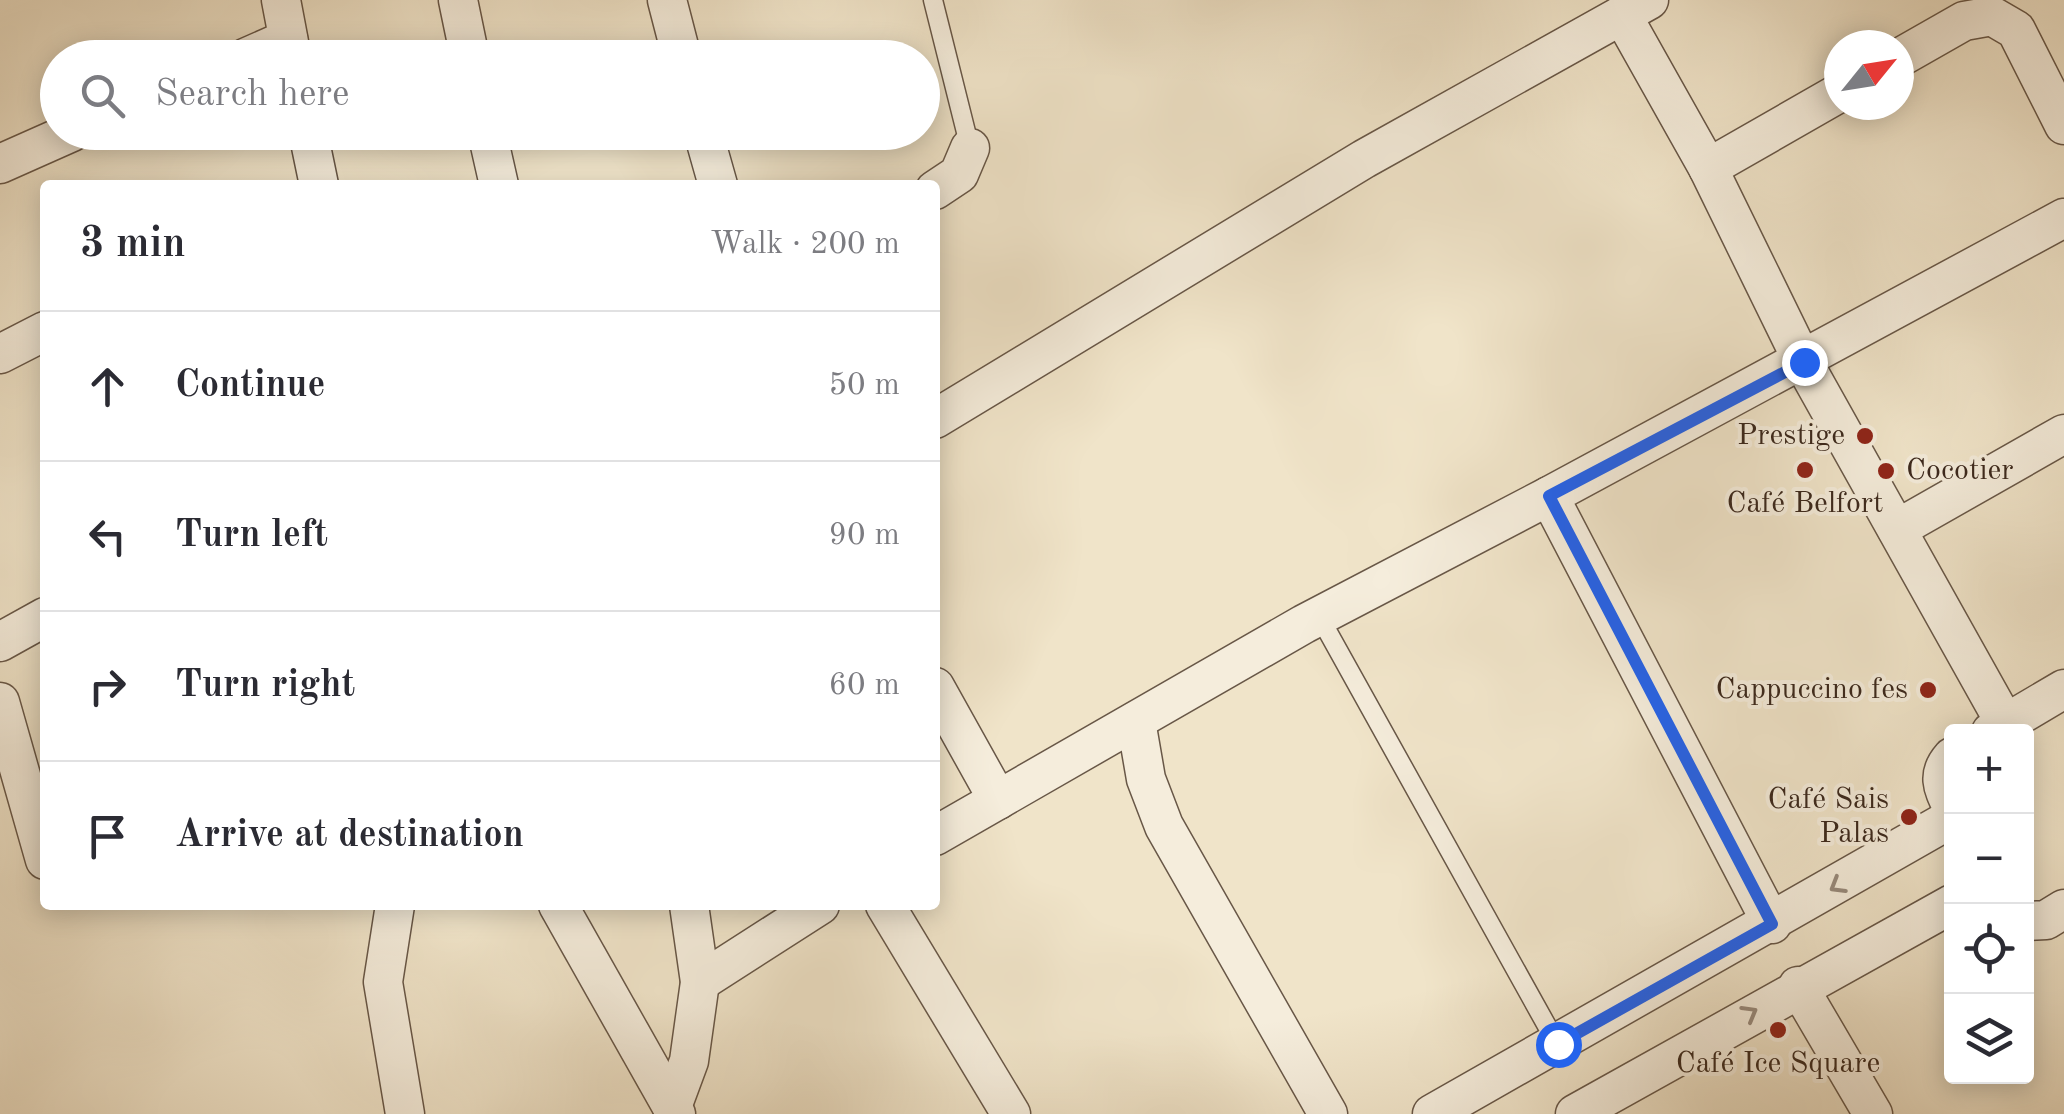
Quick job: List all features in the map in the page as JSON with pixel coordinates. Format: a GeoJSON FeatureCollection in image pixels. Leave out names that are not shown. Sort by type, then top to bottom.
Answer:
{"type":"FeatureCollection","features":[{"type":"Feature","properties":{"kind":"street"},"geometry":{"type":"LineString","coordinates":[[281,0],[288,40]]}},
{"type":"Feature","properties":{"kind":"street"},"geometry":{"type":"LineString","coordinates":[[458,0],[466,40]]}},
{"type":"Feature","properties":{"kind":"street"},"geometry":{"type":"LineString","coordinates":[[667,0],[677,40]]}},
{"type":"Feature","properties":{"kind":"street"},"geometry":{"type":"LineString","coordinates":[[940,415],[1364,159],[1635,8],[1708,168],[1804,362],[1996,724]]}},
{"type":"Feature","properties":{"kind":"street"},"geometry":{"type":"LineString","coordinates":[[1914,49],[1964,21],[1992,16],[2016,30],[2064,125]]}},
{"type":"Feature","properties":{"kind":"street"},"geometry":{"type":"LineString","coordinates":[[1708,168],[1824,101]]}},
{"type":"Feature","properties":{"kind":"street"},"geometry":{"type":"LineString","coordinates":[[0,164],[40,146]]}},
{"type":"Feature","properties":{"kind":"street"},"geometry":{"type":"LineString","coordinates":[[940,187],[958,174],[970,148]]}},
{"type":"Feature","properties":{"kind":"street"},"geometry":{"type":"LineString","coordinates":[[312,150],[319,180]]}},
{"type":"Feature","properties":{"kind":"street"},"geometry":{"type":"LineString","coordinates":[[491,150],[497,180]]}},
{"type":"Feature","properties":{"kind":"street"},"geometry":{"type":"LineString","coordinates":[[708,150],[717,180]]}},
{"type":"Feature","properties":{"kind":"street"},"geometry":{"type":"LineString","coordinates":[[940,833],[1319,616],[1804,362],[2064,218]]}},
{"type":"Feature","properties":{"kind":"street"},"geometry":{"type":"LineString","coordinates":[[0,354],[40,334]]}},
{"type":"Feature","properties":{"kind":"street"},"geometry":{"type":"LineString","coordinates":[[1896,529],[2064,434]]}},
{"type":"Feature","properties":{"kind":"street"},"geometry":{"type":"LineString","coordinates":[[1549,496],[1772,924]]}},
{"type":"Feature","properties":{"kind":"street"},"geometry":{"type":"LineString","coordinates":[[0,642],[40,620]]}},
{"type":"Feature","properties":{"kind":"street"},"geometry":{"type":"LineString","coordinates":[[2003,724],[2064,689]]}},
{"type":"Feature","properties":{"kind":"street"},"geometry":{"type":"LineString","coordinates":[[940,697],[998,800]]}},
{"type":"Feature","properties":{"kind":"street"},"geometry":{"type":"LineString","coordinates":[[0,702],[40,842]]}},
{"type":"Feature","properties":{"kind":"street"},"geometry":{"type":"LineString","coordinates":[[1136,721],[1146,779],[1164,826],[1328,1114]]}},
{"type":"Feature","properties":{"kind":"street"},"geometry":{"type":"LineString","coordinates":[[1432,1114],[1944,823]]}},
{"type":"Feature","properties":{"kind":"street"},"geometry":{"type":"LineString","coordinates":[[1591,1110],[1798,986],[1944,908]]}},
{"type":"Feature","properties":{"kind":"street"},"geometry":{"type":"LineString","coordinates":[[2034,921],[2046,920],[2064,909]]}},
{"type":"Feature","properties":{"kind":"street"},"geometry":{"type":"LineString","coordinates":[[393,910],[383,982],[405,1114]]}},
{"type":"Feature","properties":{"kind":"street"},"geometry":{"type":"LineString","coordinates":[[561,910],[674,1110]]}},
{"type":"Feature","properties":{"kind":"street"},"geometry":{"type":"LineString","coordinates":[[674,1110],[689,1061],[700,982],[690,910]]}},
{"type":"Feature","properties":{"kind":"street"},"geometry":{"type":"LineString","coordinates":[[700,982],[812,910]]}},
{"type":"Feature","properties":{"kind":"street"},"geometry":{"type":"LineString","coordinates":[[888,910],[1011,1114]]}},
{"type":"Feature","properties":{"kind":"street"},"geometry":{"type":"LineString","coordinates":[[1798,986],[1872,1114]]}},
{"type":"Feature","properties":{"kind":"lane"},"geometry":{"type":"LineString","coordinates":[[933,0],[970,148]]}},
{"type":"Feature","properties":{"kind":"lane"},"geometry":{"type":"LineString","coordinates":[[1319,616],[1558,1044]]}},
{"type":"Feature","properties":{"kind":"place","name":"Prestige"},"geometry":{"type":"Point","coordinates":[1865,436]}},
{"type":"Feature","properties":{"kind":"place","name":"Café Belfort"},"geometry":{"type":"Point","coordinates":[1805,470]}},
{"type":"Feature","properties":{"kind":"place","name":"Cocotier"},"geometry":{"type":"Point","coordinates":[1886,471]}},
{"type":"Feature","properties":{"kind":"place","name":"Cappuccino fes"},"geometry":{"type":"Point","coordinates":[1928,690]}},
{"type":"Feature","properties":{"kind":"place","name":"Café Sais Palas"},"geometry":{"type":"Point","coordinates":[1909,817]}},
{"type":"Feature","properties":{"kind":"place","name":"Café Ice Square"},"geometry":{"type":"Point","coordinates":[1778,1030]}},
{"type":"Feature","properties":{"kind":"route"},"geometry":{"type":"LineString","coordinates":[[1558,1044],[1772,924],[1549,496],[1804,362]]}}]}
